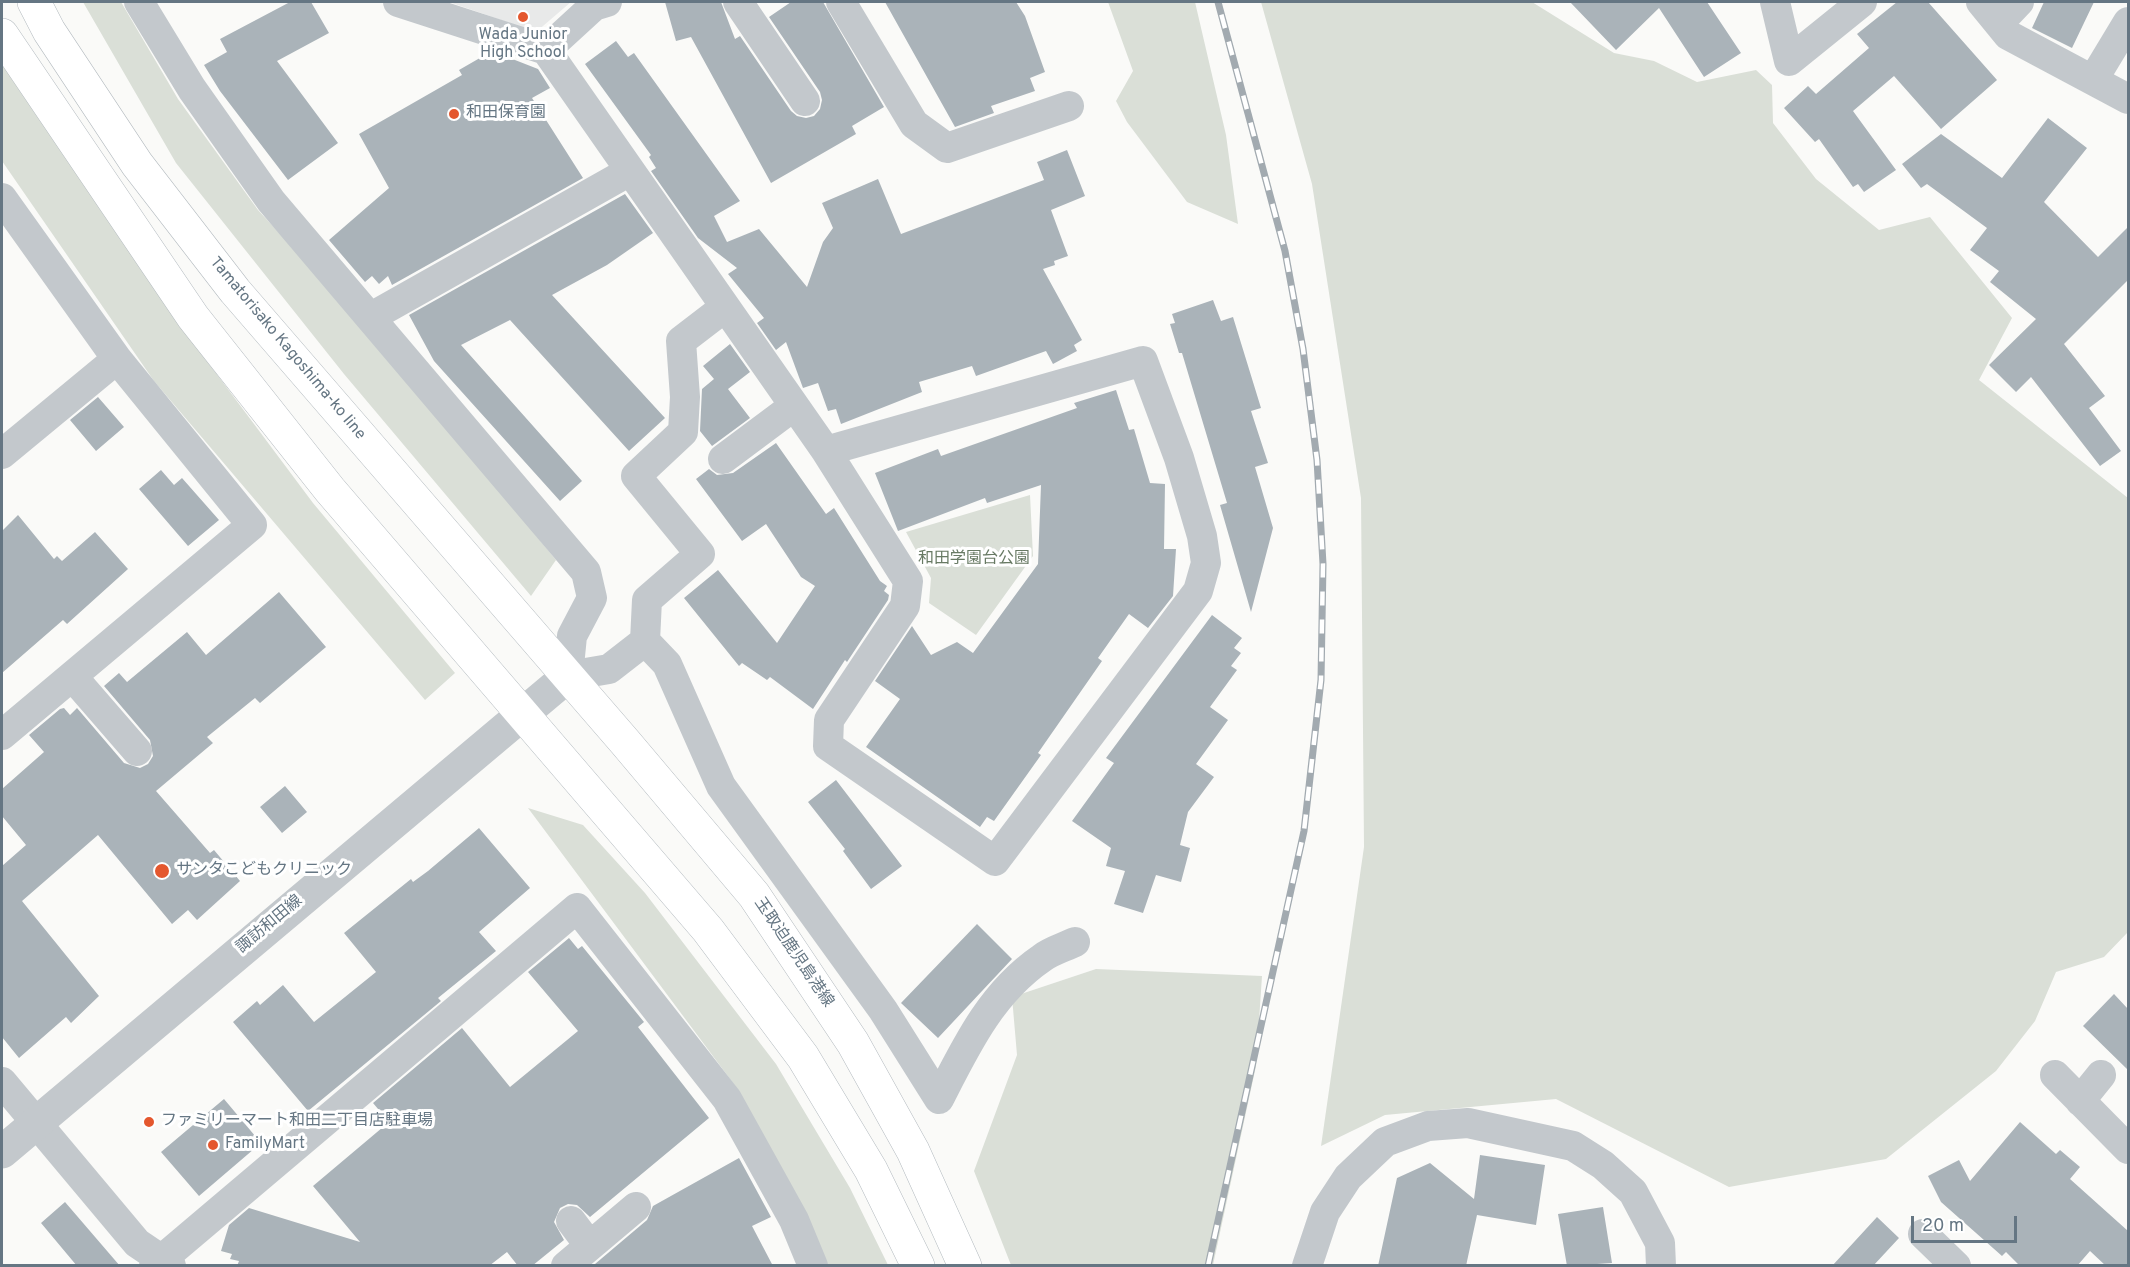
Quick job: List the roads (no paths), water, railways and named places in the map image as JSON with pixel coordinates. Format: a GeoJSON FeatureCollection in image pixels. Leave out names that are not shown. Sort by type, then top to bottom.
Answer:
{"type":"FeatureCollection","features":[{"type":"Feature","properties":{"kind":"main road","name":"Tamatorisako Kagoshima-ko line"},"geometry":{"type":"LineString","coordinates":[[34,2],[49,31],[137,164],[235,291],[567,676]]}},
{"type":"Feature","properties":{"kind":"main road"},"geometry":{"type":"LineString","coordinates":[[2,35],[193,317],[330,490],[708,930],[802,1057],[871,1170],[918,1266]]}},
{"type":"Feature","properties":{"kind":"main road","name":"玉取迫鹿児島港線"},"geometry":{"type":"LineString","coordinates":[[567,676],[754,895],[858,1053],[913,1151],[965,1266]]}},
{"type":"Feature","properties":{"kind":"street"},"geometry":{"type":"LineString","coordinates":[[139,2],[192,89],[271,201],[586,572],[592,598],[572,636],[567,676],[609,669],[645,641]]}},
{"type":"Feature","properties":{"kind":"street"},"geometry":{"type":"LineString","coordinates":[[398,2],[546,50],[826,451],[908,581],[905,606],[829,720],[828,746],[995,861],[1198,591],[1203,578],[1206,563],[1202,536],[1179,458],[1143,361],[826,451]]}},
{"type":"Feature","properties":{"kind":"street"},"geometry":{"type":"LineString","coordinates":[[546,50],[594,6],[607,2]]}},
{"type":"Feature","properties":{"kind":"street"},"geometry":{"type":"LineString","coordinates":[[738,2],[805,101]]}},
{"type":"Feature","properties":{"kind":"street"},"geometry":{"type":"LineString","coordinates":[[842,2],[914,124],[947,148],[1069,106]]}},
{"type":"Feature","properties":{"kind":"street"},"geometry":{"type":"LineString","coordinates":[[1775,2],[1789,61],[1862,2]]}},
{"type":"Feature","properties":{"kind":"street"},"geometry":{"type":"LineString","coordinates":[[2019,2],[1990,12],[2008,35],[2128,99]]}},
{"type":"Feature","properties":{"kind":"street"},"geometry":{"type":"LineString","coordinates":[[2094,80],[2128,22]]}},
{"type":"Feature","properties":{"kind":"street"},"geometry":{"type":"LineString","coordinates":[[371,317],[630,171]]}},
{"type":"Feature","properties":{"kind":"street"},"geometry":{"type":"LineString","coordinates":[[2,198],[117,360],[252,525],[2,735]]}},
{"type":"Feature","properties":{"kind":"street"},"geometry":{"type":"LineString","coordinates":[[724,308],[681,341],[685,397],[683,432],[636,476],[700,554],[647,600],[645,641],[667,664],[721,786],[883,1010],[939,1099],[969,1040],[995,999],[1042,957],[1075,942]]}},
{"type":"Feature","properties":{"kind":"street"},"geometry":{"type":"LineString","coordinates":[[2,454],[117,360]]}},
{"type":"Feature","properties":{"kind":"street"},"geometry":{"type":"LineString","coordinates":[[723,459],[794,406]]}},
{"type":"Feature","properties":{"kind":"street"},"geometry":{"type":"LineString","coordinates":[[72,676],[137,751]]}},
{"type":"Feature","properties":{"kind":"street","name":"諏訪和田線"},"geometry":{"type":"LineString","coordinates":[[2,1152],[567,676]]}},
{"type":"Feature","properties":{"kind":"street"},"geometry":{"type":"LineString","coordinates":[[2,1082],[137,1244],[162,1264],[577,908],[727,1099],[794,1220],[813,1266]]}},
{"type":"Feature","properties":{"kind":"street"},"geometry":{"type":"LineString","coordinates":[[2055,1075],[2128,1149]]}},
{"type":"Feature","properties":{"kind":"street"},"geometry":{"type":"LineString","coordinates":[[2080,1101],[2102,1075]]}},
{"type":"Feature","properties":{"kind":"street"},"geometry":{"type":"LineString","coordinates":[[1307,1266],[1325,1212],[1348,1177],[1385,1142],[1428,1126],[1468,1123],[1573,1146],[1603,1166],[1633,1192],[1660,1243],[1661,1266]]}},
{"type":"Feature","properties":{"kind":"street"},"geometry":{"type":"LineString","coordinates":[[566,1266],[636,1207]]}},
{"type":"Feature","properties":{"kind":"street"},"geometry":{"type":"LineString","coordinates":[[571,1221],[589,1245]]}},
{"type":"Feature","properties":{"kind":"street"},"geometry":{"type":"LineString","coordinates":[[1923,1234],[1951,1264]]}},
{"type":"Feature","properties":{"kind":"railway"},"geometry":{"type":"LineString","coordinates":[[1208,1266],[1304,831],[1321,680],[1323,564],[1317,460],[1303,349],[1285,251],[1218,2]]}},
{"type":"Feature","properties":{"kind":"place","name":"Wada Junior High School"},"geometry":{"type":"Point","coordinates":[523,17]}},
{"type":"Feature","properties":{"kind":"place","name":"和田保育園"},"geometry":{"type":"Point","coordinates":[454,114]}},
{"type":"Feature","properties":{"kind":"place","name":"サンタこどもクリニック"},"geometry":{"type":"Point","coordinates":[162,871]}},
{"type":"Feature","properties":{"kind":"place","name":"ファミリーマート和田二丁目店駐車場"},"geometry":{"type":"Point","coordinates":[149,1122]}},
{"type":"Feature","properties":{"kind":"place","name":"FamilyMart"},"geometry":{"type":"Point","coordinates":[213,1145]}},
{"type":"Feature","properties":{"kind":"park label","name":"和田学園台公園"},"geometry":{"type":"Point","coordinates":[974,560]}}]}
